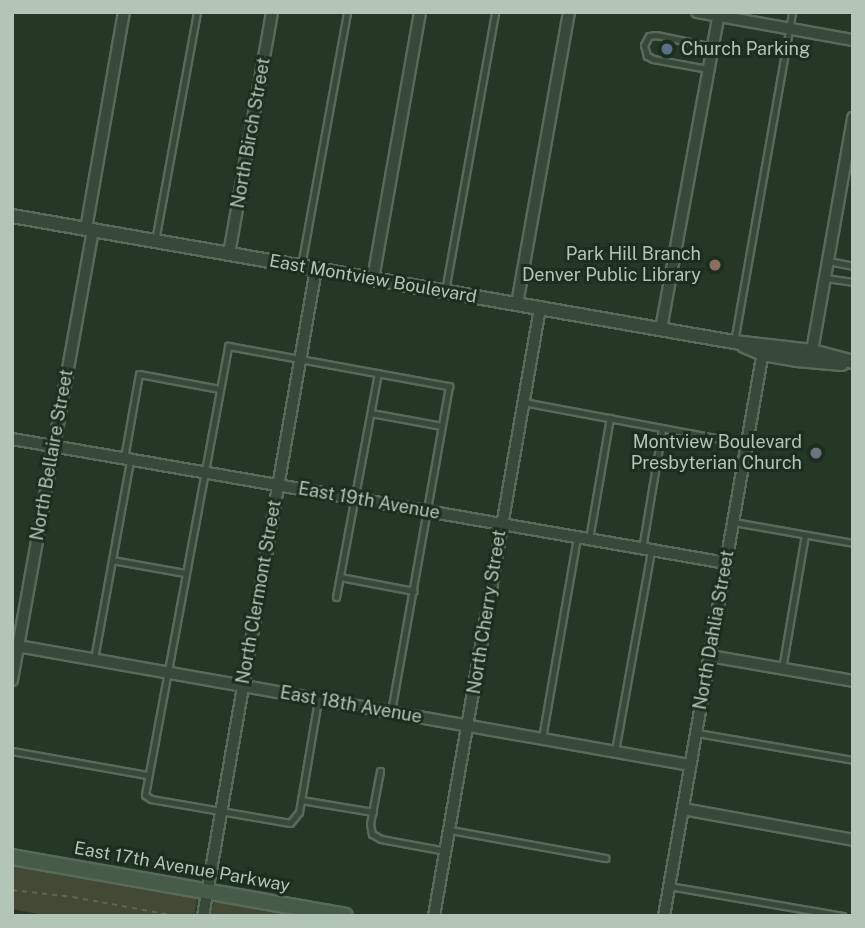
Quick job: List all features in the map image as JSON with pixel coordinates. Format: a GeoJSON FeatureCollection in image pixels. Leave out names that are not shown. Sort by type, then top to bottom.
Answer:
{"type":"FeatureCollection","features":[{"type":"Feature","properties":{"kind":"main road","name":"East 17th Avenue Parkway"},"geometry":{"type":"LineString","coordinates":[[12,857],[345,916]]}},
{"type":"Feature","properties":{"kind":"street","name":"North Bellaire Street"},"geometry":{"type":"LineString","coordinates":[[12,680],[15,646],[53,446],[124,12]]}},
{"type":"Feature","properties":{"kind":"street","name":"North Birch Street"},"geometry":{"type":"LineString","coordinates":[[229,254],[272,12]]}},
{"type":"Feature","properties":{"kind":"street"},"geometry":{"type":"LineString","coordinates":[[373,279],[421,12]]}},
{"type":"Feature","properties":{"kind":"street"},"geometry":{"type":"LineString","coordinates":[[517,304],[569,12]]}},
{"type":"Feature","properties":{"kind":"street"},"geometry":{"type":"LineString","coordinates":[[697,12],[853,40]]}},
{"type":"Feature","properties":{"kind":"street"},"geometry":{"type":"LineString","coordinates":[[661,329],[718,14]]}},
{"type":"Feature","properties":{"kind":"street"},"geometry":{"type":"LineString","coordinates":[[811,356],[853,118]]}},
{"type":"Feature","properties":{"kind":"street","name":"East Montview Boulevard"},"geometry":{"type":"LineString","coordinates":[[12,216],[853,363]]}},
{"type":"Feature","properties":{"kind":"street","name":"North Clermont Street"},"geometry":{"type":"LineString","coordinates":[[203,916],[316,269]]}},
{"type":"Feature","properties":{"kind":"street","name":"North Cherry Street"},"geometry":{"type":"LineString","coordinates":[[434,916],[540,308]]}},
{"type":"Feature","properties":{"kind":"street","name":"North Dahlia Street"},"geometry":{"type":"LineString","coordinates":[[664,916],[764,349]]}},
{"type":"Feature","properties":{"kind":"street","name":"East 19th Avenue"},"geometry":{"type":"LineString","coordinates":[[12,439],[726,564]]}},
{"type":"Feature","properties":{"kind":"street","name":"East 18th Avenue"},"geometry":{"type":"LineString","coordinates":[[15,646],[691,765]]}},
{"type":"Feature","properties":{"kind":"street"},"geometry":{"type":"LineString","coordinates":[[710,656],[853,681]]}},
{"type":"Feature","properties":{"kind":"street"},"geometry":{"type":"LineString","coordinates":[[683,809],[853,840]]}},
{"type":"Feature","properties":{"kind":"lane"},"geometry":{"type":"LineString","coordinates":[[155,241],[197,12]]}},
{"type":"Feature","properties":{"kind":"lane"},"geometry":{"type":"LineString","coordinates":[[301,266],[347,12]]}},
{"type":"Feature","properties":{"kind":"lane"},"geometry":{"type":"LineString","coordinates":[[444,291],[495,12]]}},
{"type":"Feature","properties":{"kind":"lane"},"geometry":{"type":"LineString","coordinates":[[734,342],[792,12]]}},
{"type":"Feature","properties":{"kind":"lane"},"geometry":{"type":"LineString","coordinates":[[708,69],[653,59],[647,56],[645,45],[649,36],[656,35],[713,47]]}},
{"type":"Feature","properties":{"kind":"lane"},"geometry":{"type":"LineString","coordinates":[[828,261],[853,266]]}},
{"type":"Feature","properties":{"kind":"lane"},"geometry":{"type":"LineString","coordinates":[[825,278],[853,282]]}},
{"type":"Feature","properties":{"kind":"lane"},"geometry":{"type":"LineString","coordinates":[[318,699],[301,800],[296,817],[290,823],[151,799],[144,792],[228,346],[449,386],[391,712]]}},
{"type":"Feature","properties":{"kind":"lane"},"geometry":{"type":"LineString","coordinates":[[336,597],[378,373]]}},
{"type":"Feature","properties":{"kind":"lane"},"geometry":{"type":"LineString","coordinates":[[94,659],[112,560],[139,374],[220,389]]}},
{"type":"Feature","properties":{"kind":"lane"},"geometry":{"type":"LineString","coordinates":[[523,401],[747,444]]}},
{"type":"Feature","properties":{"kind":"lane"},"geometry":{"type":"LineString","coordinates":[[371,413],[442,426]]}},
{"type":"Feature","properties":{"kind":"lane"},"geometry":{"type":"LineString","coordinates":[[541,738],[610,418]]}},
{"type":"Feature","properties":{"kind":"lane"},"geometry":{"type":"LineString","coordinates":[[615,751],[647,550],[662,429]]}},
{"type":"Feature","properties":{"kind":"lane"},"geometry":{"type":"LineString","coordinates":[[733,522],[853,543]]}},
{"type":"Feature","properties":{"kind":"lane"},"geometry":{"type":"LineString","coordinates":[[782,669],[805,535]]}},
{"type":"Feature","properties":{"kind":"lane"},"geometry":{"type":"LineString","coordinates":[[112,560],[185,573]]}},
{"type":"Feature","properties":{"kind":"lane"},"geometry":{"type":"LineString","coordinates":[[340,577],[414,591]]}},
{"type":"Feature","properties":{"kind":"lane"},"geometry":{"type":"LineString","coordinates":[[696,733],[853,760]]}},
{"type":"Feature","properties":{"kind":"lane"},"geometry":{"type":"LineString","coordinates":[[12,751],[147,775]]}},
{"type":"Feature","properties":{"kind":"lane"},"geometry":{"type":"LineString","coordinates":[[380,771],[370,830],[376,838],[446,851]]}},
{"type":"Feature","properties":{"kind":"lane"},"geometry":{"type":"LineString","coordinates":[[301,800],[373,812]]}},
{"type":"Feature","properties":{"kind":"lane"},"geometry":{"type":"LineString","coordinates":[[450,830],[606,858]]}},
{"type":"Feature","properties":{"kind":"lane"},"geometry":{"type":"LineString","coordinates":[[669,886],[842,916]]}},
{"type":"Feature","properties":{"kind":"path"},"geometry":{"type":"LineString","coordinates":[[12,890],[81,898],[177,916]]}},
{"type":"Feature","properties":{"kind":"green space"},"geometry":{"type":"Polygon","coordinates":[[[12,863],[193,896],[197,901],[194,916],[49,916],[12,909],[12,863]]]}},
{"type":"Feature","properties":{"kind":"green space"},"geometry":{"type":"Polygon","coordinates":[[[220,899],[312,916],[209,916],[213,903],[220,899]]]}},
{"type":"Feature","properties":{"kind":"place","name":"Church Parking"},"geometry":{"type":"Point","coordinates":[667,49]}},
{"type":"Feature","properties":{"kind":"place","name":"Park Hill Branch Denver Public Library"},"geometry":{"type":"Point","coordinates":[715,265]}},
{"type":"Feature","properties":{"kind":"place","name":"Montview Boulevard Presbyterian Church"},"geometry":{"type":"Point","coordinates":[816,453]}}]}
